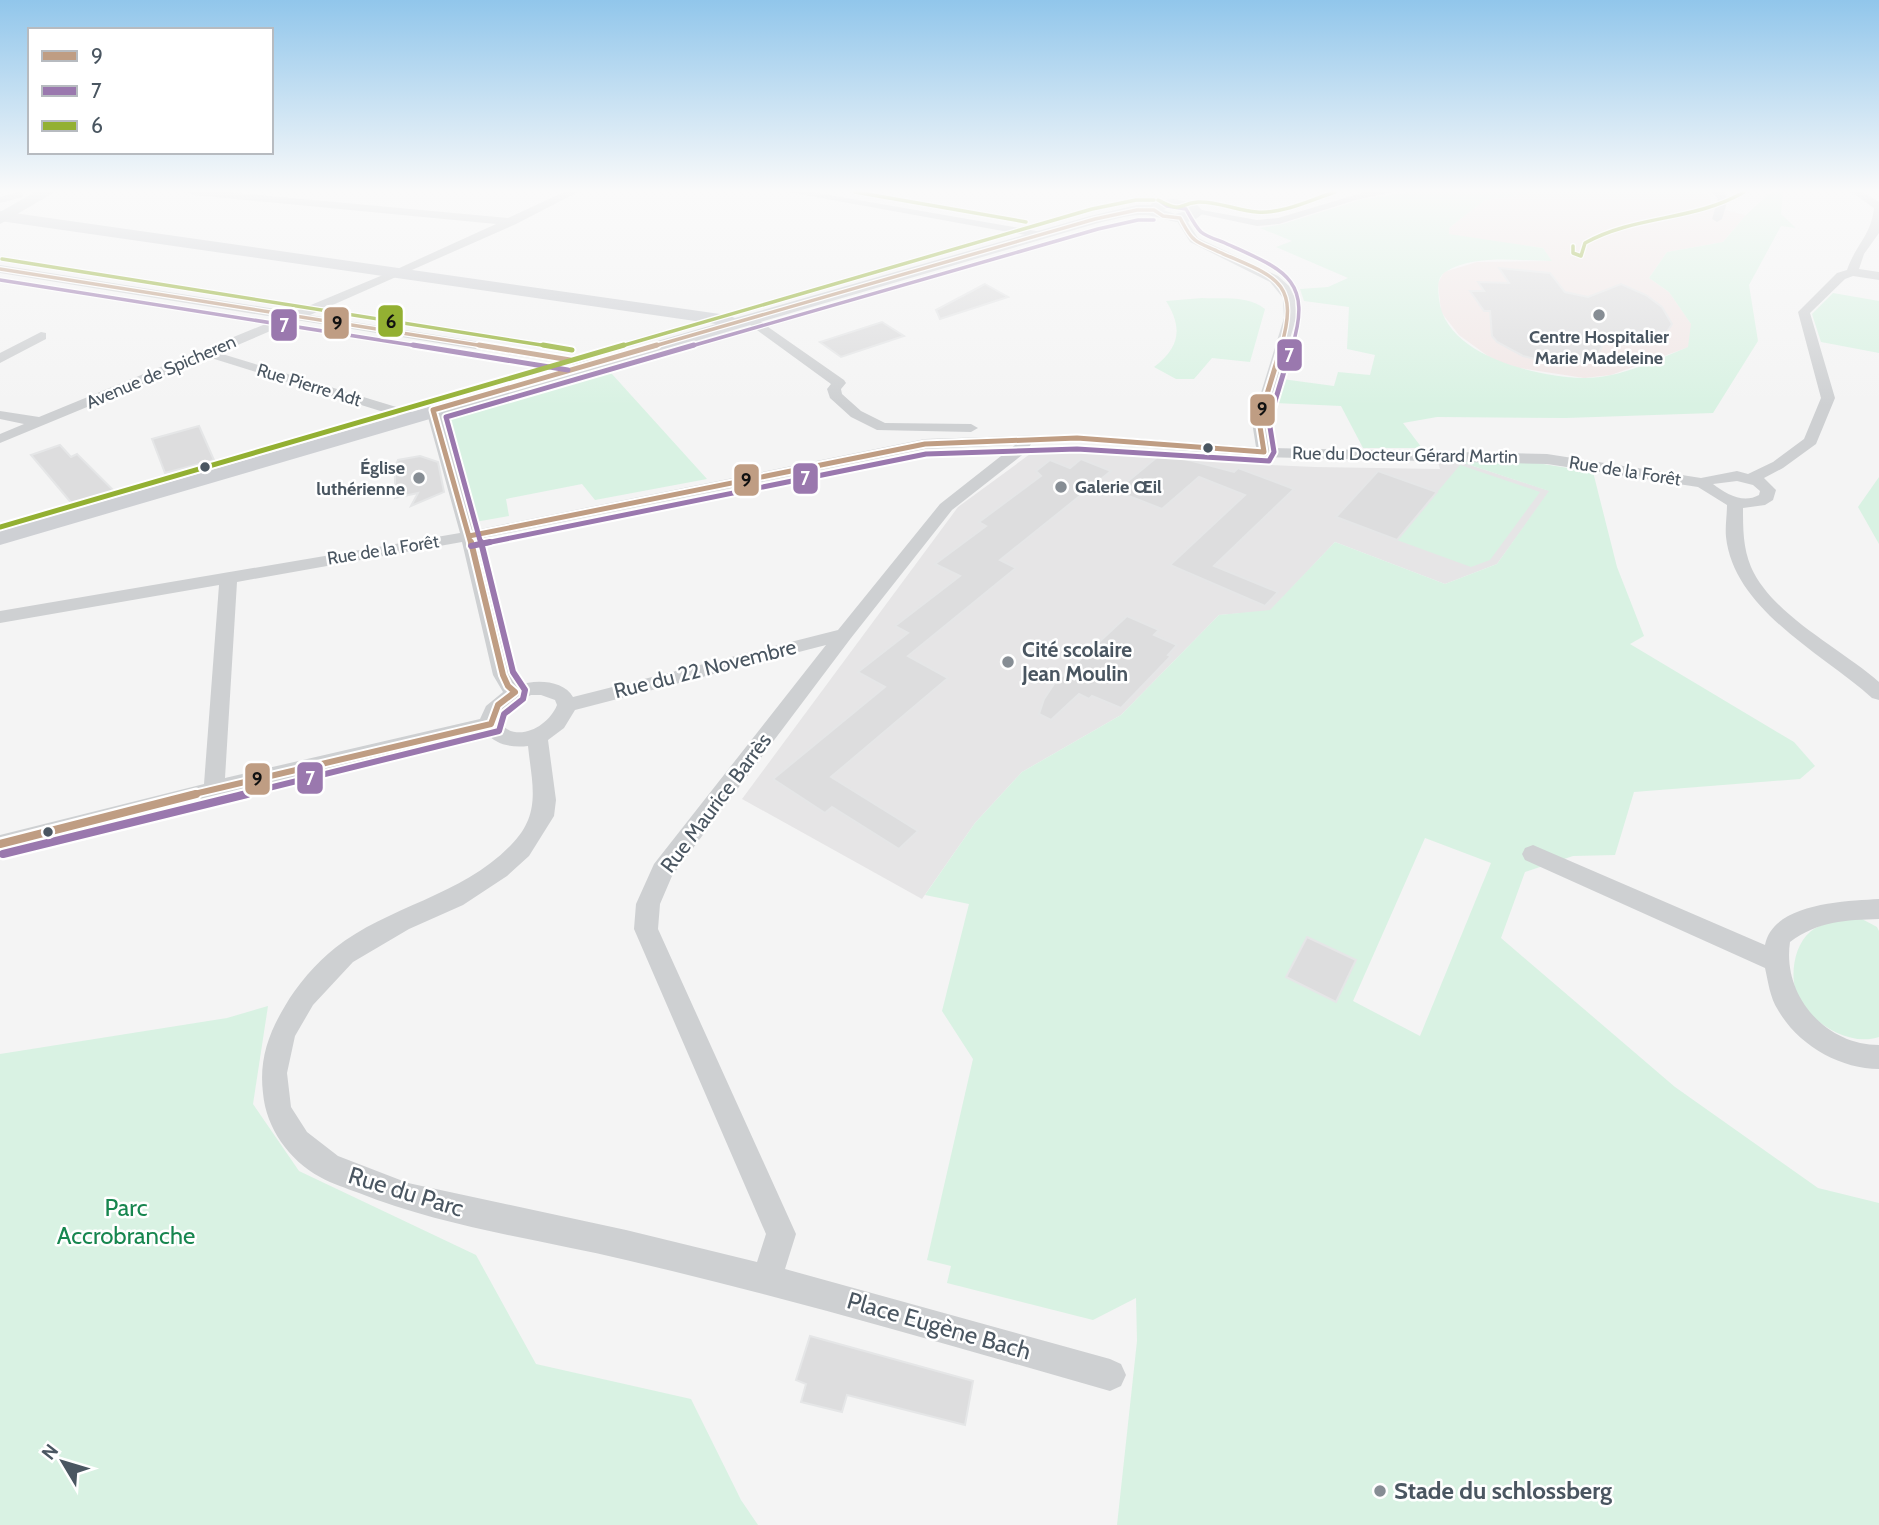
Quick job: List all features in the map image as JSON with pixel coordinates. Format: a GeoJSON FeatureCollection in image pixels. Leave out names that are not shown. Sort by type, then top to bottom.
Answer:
{"type":"FeatureCollection","features":[{"type":"Feature","properties":{"kind":"main road"},"geometry":{"type":"LineString","coordinates":[[337,263],[742,321]]}},
{"type":"Feature","properties":{"kind":"main road"},"geometry":{"type":"LineString","coordinates":[[0,538],[411,416],[944,263]]}},
{"type":"Feature","properties":{"kind":"street","name":"Avenue de Spicheren"},"geometry":{"type":"LineString","coordinates":[[0,439],[422,263]]}},
{"type":"Feature","properties":{"kind":"street"},"geometry":{"type":"LineString","coordinates":[[1242,263],[1274,279],[1285,289],[1289,298],[1290,318],[1259,422],[1264,452]]}},
{"type":"Feature","properties":{"kind":"street"},"geometry":{"type":"LineString","coordinates":[[1852,272],[1855,263]]}},
{"type":"Feature","properties":{"kind":"street"},"geometry":{"type":"LineString","coordinates":[[0,269],[593,363]]}},
{"type":"Feature","properties":{"kind":"street"},"geometry":{"type":"LineString","coordinates":[[1879,276],[1852,272],[1841,275],[1804,312],[1828,398],[1811,440],[1778,465],[1751,479],[1768,490],[1767,497],[1763,501],[1752,503],[1735,502],[1732,520],[1739,558],[1747,579],[1760,597],[1781,618],[1879,693]]}},
{"type":"Feature","properties":{"kind":"street"},"geometry":{"type":"LineString","coordinates":[[742,321],[838,383],[834,389],[835,395],[856,414],[882,427],[1006,429],[1026,439]]}},
{"type":"Feature","properties":{"kind":"street"},"geometry":{"type":"LineString","coordinates":[[0,359],[41,335]]}},
{"type":"Feature","properties":{"kind":"street","name":"Rue Pierre Adt"},"geometry":{"type":"LineString","coordinates":[[208,353],[411,416]]}},
{"type":"Feature","properties":{"kind":"street"},"geometry":{"type":"LineString","coordinates":[[433,410],[469,536],[503,676],[515,692]]}},
{"type":"Feature","properties":{"kind":"street"},"geometry":{"type":"LineString","coordinates":[[0,415],[42,422]]}},
{"type":"Feature","properties":{"kind":"street","name":"Rue de la Forêt"},"geometry":{"type":"LineString","coordinates":[[0,617],[469,536],[910,446],[1026,439],[1106,439],[1264,452]]}},
{"type":"Feature","properties":{"kind":"street","name":"Rue Maurice Barrès"},"geometry":{"type":"LineString","coordinates":[[767,1279],[781,1234],[646,929],[648,904],[662,871],[844,634],[946,508],[1021,449],[1026,439]]}},
{"type":"Feature","properties":{"kind":"street","name":"Rue du Docteur Gérard Martin"},"geometry":{"type":"LineString","coordinates":[[1264,452],[1547,459]]}},
{"type":"Feature","properties":{"kind":"street","name":"Rue de la Forêt"},"geometry":{"type":"LineString","coordinates":[[1547,459],[1703,482],[1724,477],[1751,479]]}},
{"type":"Feature","properties":{"kind":"street","name":"Rue de la Forêt"},"geometry":{"type":"LineString","coordinates":[[1703,482],[1721,498],[1735,502]]}},
{"type":"Feature","properties":{"kind":"street"},"geometry":{"type":"LineString","coordinates":[[214,789],[228,578]]}},
{"type":"Feature","properties":{"kind":"street","name":"Rue du 22 Novembre"},"geometry":{"type":"LineString","coordinates":[[567,705],[844,634]]}},
{"type":"Feature","properties":{"kind":"street"},"geometry":{"type":"LineString","coordinates":[[542,688],[554,690],[563,696],[567,705],[559,723],[537,736],[507,738],[496,732],[491,724],[491,715],[496,706],[515,692],[542,688]]}},
{"type":"Feature","properties":{"kind":"street"},"geometry":{"type":"LineString","coordinates":[[0,844],[214,789],[491,724]]}},
{"type":"Feature","properties":{"kind":"street","name":"Rue du Parc"},"geometry":{"type":"LineString","coordinates":[[537,736],[545,800],[543,816],[533,834],[521,850],[476,886],[401,922],[344,955],[304,997],[282,1033],[274,1073],[278,1110],[297,1142],[329,1167],[408,1198],[767,1279]]}},
{"type":"Feature","properties":{"kind":"street"},"geometry":{"type":"LineString","coordinates":[[1534,854],[1775,961]]}},
{"type":"Feature","properties":{"kind":"street"},"geometry":{"type":"LineString","coordinates":[[1879,909],[1819,912],[1796,922],[1779,937],[1775,961],[1787,1003],[1802,1022],[1825,1042],[1862,1057],[1879,1058]]}},
{"type":"Feature","properties":{"kind":"street","name":"Place Eugène Bach"},"geometry":{"type":"LineString","coordinates":[[767,1279],[932,1322],[1110,1375]]}},
{"type":"Feature","properties":{"kind":"shaded area"},"geometry":{"type":"Polygon","coordinates":[[[1473,263],[1659,263],[1649,278],[1669,292],[1692,325],[1689,347],[1611,375],[1584,378],[1513,367],[1492,359],[1459,335],[1441,312],[1438,283],[1444,272],[1473,263]]]}},
{"type":"Feature","properties":{"kind":"shaded area","name":"Cité scolaire Jean Moulin"},"geometry":{"type":"Polygon","coordinates":[[[1041,446],[1173,450],[1268,465],[1315,467],[1440,469],[1438,462],[1458,461],[1550,491],[1497,564],[1445,584],[1335,542],[1270,611],[1219,615],[1121,715],[1022,772],[975,823],[922,899],[742,799],[958,507],[1041,446]]]}},
{"type":"Feature","properties":{"kind":"green space"},"geometry":{"type":"Polygon","coordinates":[[[1314,263],[1467,263],[1447,271],[1438,283],[1445,319],[1457,335],[1474,349],[1518,367],[1582,378],[1637,368],[1688,347],[1691,324],[1669,292],[1649,278],[1659,263],[1761,263],[1749,285],[1758,341],[1713,413],[1566,418],[1437,417],[1403,423],[1422,448],[1363,448],[1341,406],[1275,403],[1282,379],[1334,386],[1338,372],[1370,375],[1375,355],[1347,349],[1349,307],[1304,301],[1300,289],[1328,287],[1348,278],[1314,263]]]}},
{"type":"Feature","properties":{"kind":"green space"},"geometry":{"type":"Polygon","coordinates":[[[1833,293],[1879,301],[1879,353],[1821,342],[1812,314],[1833,293]]]}},
{"type":"Feature","properties":{"kind":"green space"},"geometry":{"type":"Polygon","coordinates":[[[1202,298],[1243,300],[1265,309],[1250,362],[1212,358],[1194,379],[1176,379],[1154,367],[1169,352],[1176,337],[1175,320],[1166,301],[1202,298]]]}},
{"type":"Feature","properties":{"kind":"green space"},"geometry":{"type":"Polygon","coordinates":[[[602,363],[707,479],[595,500],[582,484],[506,499],[509,516],[475,522],[443,410],[602,363]]]}},
{"type":"Feature","properties":{"kind":"green space"},"geometry":{"type":"Polygon","coordinates":[[[1458,461],[1537,463],[1593,472],[1617,567],[1644,636],[1630,644],[1794,742],[1815,766],[1800,779],[1634,792],[1615,855],[1573,856],[1525,872],[1501,938],[1675,1087],[1818,1188],[1879,1203],[1879,1525],[1117,1525],[1137,1341],[1136,1298],[1093,1320],[947,1283],[951,1266],[927,1260],[973,1059],[942,1011],[969,904],[925,895],[975,823],[1022,772],[1121,715],[1219,615],[1270,610],[1335,542],[1445,584],[1497,564],[1549,491],[1458,461]],[[1425,838],[1353,1001],[1420,1036],[1491,863],[1425,838]]]}},
{"type":"Feature","properties":{"kind":"green space"},"geometry":{"type":"Polygon","coordinates":[[[1460,465],[1540,492],[1490,560],[1471,567],[1397,540],[1460,465]]]}},
{"type":"Feature","properties":{"kind":"green space"},"geometry":{"type":"Polygon","coordinates":[[[1879,477],[1879,544],[1858,507],[1879,477]]]}},
{"type":"Feature","properties":{"kind":"green space"},"geometry":{"type":"Polygon","coordinates":[[[1862,919],[1877,927],[1879,931],[1879,1037],[1869,1039],[1848,1037],[1818,1021],[1798,998],[1794,979],[1795,958],[1810,932],[1828,923],[1862,919]]]}},
{"type":"Feature","properties":{"kind":"green space","name":"Parc Accrobranche"},"geometry":{"type":"Polygon","coordinates":[[[268,1006],[253,1104],[299,1171],[476,1255],[536,1364],[691,1399],[741,1500],[758,1525],[0,1525],[0,1054],[227,1018],[268,1006]]]}},
{"type":"Feature","properties":{"kind":"building","name":"Centre Hospitalier Marie Madeleine"},"geometry":{"type":"Polygon","coordinates":[[[1499,268],[1550,273],[1565,292],[1588,297],[1621,284],[1646,295],[1662,307],[1672,324],[1665,335],[1628,345],[1608,335],[1597,356],[1586,362],[1551,363],[1523,356],[1497,342],[1492,336],[1490,311],[1484,311],[1470,291],[1484,291],[1478,282],[1509,283],[1499,268]]]}},
{"type":"Feature","properties":{"kind":"building"},"geometry":{"type":"Polygon","coordinates":[[[985,284],[1008,297],[940,319],[936,310],[985,284]]]}},
{"type":"Feature","properties":{"kind":"building"},"geometry":{"type":"Polygon","coordinates":[[[882,322],[904,336],[841,357],[820,342],[882,322]]]}},
{"type":"Feature","properties":{"kind":"building"},"geometry":{"type":"Polygon","coordinates":[[[199,426],[214,460],[165,473],[152,439],[199,426]]]}},
{"type":"Feature","properties":{"kind":"building"},"geometry":{"type":"Polygon","coordinates":[[[60,445],[71,457],[77,454],[117,494],[74,506],[31,455],[60,445]]]}},
{"type":"Feature","properties":{"kind":"building"},"geometry":{"type":"Polygon","coordinates":[[[1162,453],[1234,472],[1238,468],[1294,489],[1214,566],[1278,592],[1265,606],[1170,565],[1245,495],[1199,477],[1162,509],[1116,491],[1162,453]]]}},
{"type":"Feature","properties":{"kind":"building","name":"Église luthérienne"},"geometry":{"type":"Polygon","coordinates":[[[420,456],[438,462],[444,492],[411,506],[418,493],[395,498],[395,467],[398,460],[420,456]]]}},
{"type":"Feature","properties":{"kind":"building"},"geometry":{"type":"Polygon","coordinates":[[[1081,459],[1111,471],[1000,560],[1016,568],[908,656],[948,678],[831,777],[918,831],[899,849],[832,807],[825,813],[773,779],[885,687],[858,672],[908,633],[895,626],[960,576],[935,564],[986,526],[979,522],[1041,476],[1036,471],[1050,460],[1070,468],[1081,459]]]}},
{"type":"Feature","properties":{"kind":"building"},"geometry":{"type":"Polygon","coordinates":[[[1378,471],[1437,492],[1397,540],[1336,517],[1378,471]]]}},
{"type":"Feature","properties":{"kind":"building"},"geometry":{"type":"Polygon","coordinates":[[[1127,616],[1159,630],[1154,635],[1177,645],[1168,655],[1171,656],[1121,708],[1092,696],[1089,699],[1079,694],[1051,720],[1039,714],[1044,699],[1054,684],[1127,616]]]}},
{"type":"Feature","properties":{"kind":"building"},"geometry":{"type":"Polygon","coordinates":[[[1307,937],[1356,960],[1336,1002],[1286,977],[1307,937]]]}},
{"type":"Feature","properties":{"kind":"building"},"geometry":{"type":"Polygon","coordinates":[[[810,1336],[973,1381],[965,1425],[847,1395],[842,1412],[801,1402],[806,1384],[796,1380],[810,1336]]]}},
{"type":"Feature","properties":{"kind":"transit line","name":"6"},"geometry":{"type":"LineString","coordinates":[[28,263],[572,350]]}},
{"type":"Feature","properties":{"kind":"transit line","name":"6"},"geometry":{"type":"LineString","coordinates":[[0,527],[906,263]]}},
{"type":"Feature","properties":{"kind":"transit line","name":"9"},"geometry":{"type":"LineString","coordinates":[[0,844],[214,789],[491,724],[498,705],[515,692],[508,686],[503,675],[469,536],[433,410],[942,263]]}},
{"type":"Feature","properties":{"kind":"transit line","name":"7"},"geometry":{"type":"LineString","coordinates":[[3,854],[499,731],[504,714],[523,699],[525,690],[513,672],[479,534],[446,417],[980,263]]}},
{"type":"Feature","properties":{"kind":"transit line","name":"9"},"geometry":{"type":"LineString","coordinates":[[469,536],[925,444],[1077,438],[1264,452],[1259,420],[1286,331],[1288,298],[1283,287],[1266,273],[1245,263]]}},
{"type":"Feature","properties":{"kind":"transit line","name":"7"},"geometry":{"type":"LineString","coordinates":[[471,546],[926,454],[1077,449],[1269,461],[1274,452],[1269,421],[1300,314],[1298,295],[1291,280],[1268,263]]}},
{"type":"Feature","properties":{"kind":"transit line","name":"9"},"geometry":{"type":"LineString","coordinates":[[0,269],[570,360]]}},
{"type":"Feature","properties":{"kind":"transit line","name":"7"},"geometry":{"type":"LineString","coordinates":[[0,280],[568,370]]}},
{"type":"Feature","properties":{"kind":"place","name":"Centre Hospitalier Marie Madeleine"},"geometry":{"type":"Point","coordinates":[1599,315]}},
{"type":"Feature","properties":{"kind":"place","name":"Église luthérienne"},"geometry":{"type":"Point","coordinates":[419,478]}},
{"type":"Feature","properties":{"kind":"place","name":"Galerie Œil"},"geometry":{"type":"Point","coordinates":[1061,487]}},
{"type":"Feature","properties":{"kind":"place","name":"Cité scolaire Jean Moulin"},"geometry":{"type":"Point","coordinates":[1008,662]}},
{"type":"Feature","properties":{"kind":"place","name":"Stade du schlossberg"},"geometry":{"type":"Point","coordinates":[1380,1491]}}]}
